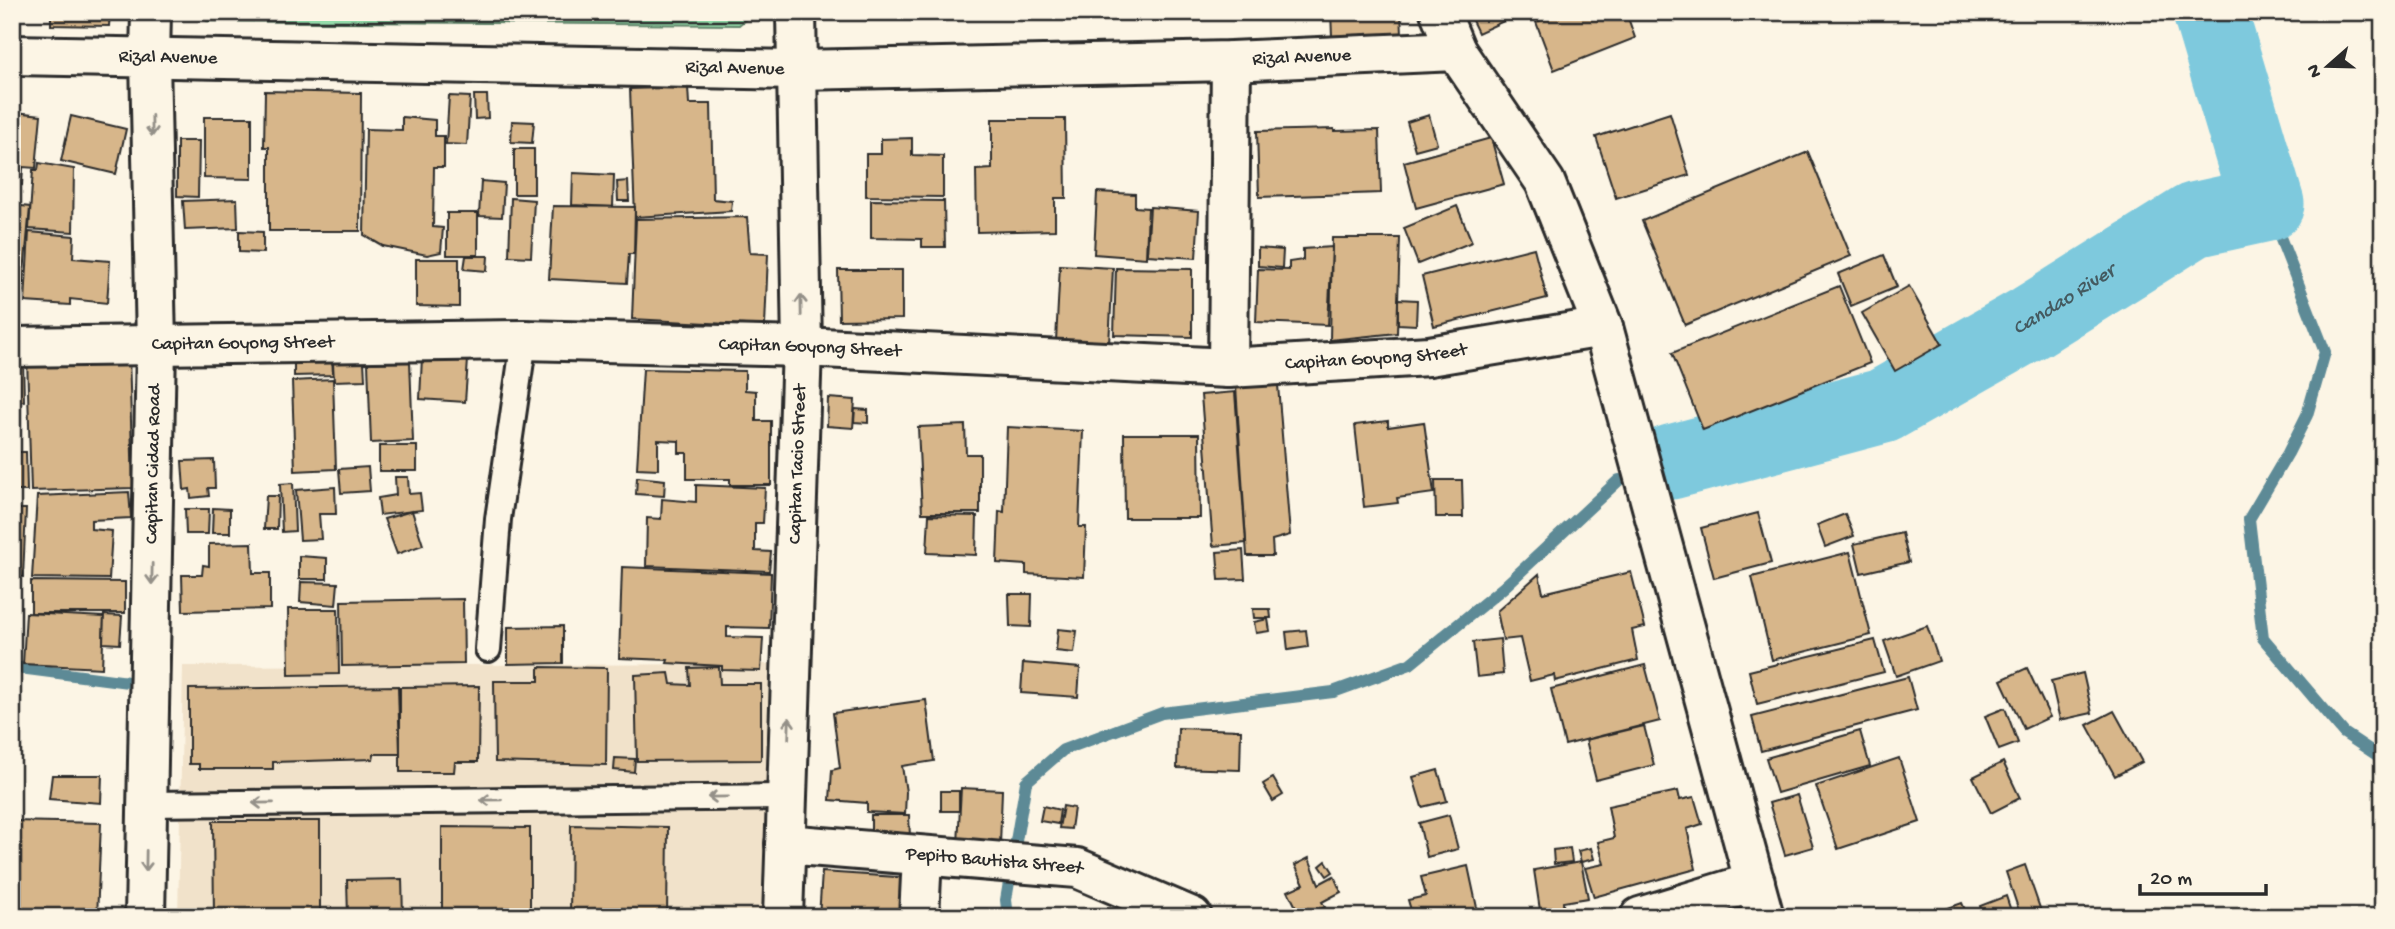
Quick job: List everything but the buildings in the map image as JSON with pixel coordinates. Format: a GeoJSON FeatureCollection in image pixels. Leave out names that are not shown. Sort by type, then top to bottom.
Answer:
{"type":"FeatureCollection","features":[{"type":"Feature","properties":{"kind":"street","name":"Capitan Cidad Road"},"geometry":{"type":"LineString","coordinates":[[145,917],[156,345],[151,12]]}},
{"type":"Feature","properties":{"kind":"street","name":"Capitan Tacio Street"},"geometry":{"type":"LineString","coordinates":[[783,917],[802,347],[796,12]]}},
{"type":"Feature","properties":{"kind":"street"},"geometry":{"type":"LineString","coordinates":[[1440,12],[1456,51],[1545,182],[1603,327],[1760,899],[1640,917]]}},
{"type":"Feature","properties":{"kind":"street","name":"Rizal Avenue"},"geometry":{"type":"LineString","coordinates":[[12,55],[798,70],[1231,61],[1456,51]]}},
{"type":"Feature","properties":{"kind":"street"},"geometry":{"type":"LineString","coordinates":[[1228,368],[1231,61]]}},
{"type":"Feature","properties":{"kind":"street","name":"Capitan Goyong Street"},"geometry":{"type":"LineString","coordinates":[[12,347],[524,340],[802,347],[1228,368],[1429,356],[1603,327]]}},
{"type":"Feature","properties":{"kind":"street","name":"Pepito Bautista Street"},"geometry":{"type":"LineString","coordinates":[[785,844],[1077,868],[1192,917]]}},
{"type":"Feature","properties":{"kind":"street"},"geometry":{"type":"LineString","coordinates":[[919,917],[922,856]]}},
{"type":"Feature","properties":{"kind":"lane"},"geometry":{"type":"LineString","coordinates":[[488,649],[498,519],[524,340]]}},
{"type":"Feature","properties":{"kind":"lane"},"geometry":{"type":"LineString","coordinates":[[147,804],[787,797]]}},
{"type":"Feature","properties":{"kind":"shaded area"},"geometry":{"type":"Polygon","coordinates":[[[774,664],[764,917],[178,917],[183,666],[774,664]]]}},
{"type":"Feature","properties":{"kind":"green space"},"geometry":{"type":"Polygon","coordinates":[[[200,12],[754,12],[739,25],[207,21],[200,12]]]}},
{"type":"Feature","properties":{"kind":"waterway","name":"Candao River"},"geometry":{"type":"LineString","coordinates":[[1671,462],[1883,406],[2031,322],[2194,220],[2267,204],[2210,12]]}},
{"type":"Feature","properties":{"kind":"waterway"},"geometry":{"type":"LineString","coordinates":[[2267,204],[2325,352],[2307,415],[2249,519],[2263,638],[2344,733],[2383,759]]}},
{"type":"Feature","properties":{"kind":"waterway"},"geometry":{"type":"LineString","coordinates":[[1008,917],[1006,900],[1026,782],[1063,750],[1162,713],[1333,692],[1410,664],[1504,587],[1619,480]]}},
{"type":"Feature","properties":{"kind":"waterway"},"geometry":{"type":"LineString","coordinates":[[12,667],[128,682]]}}]}
